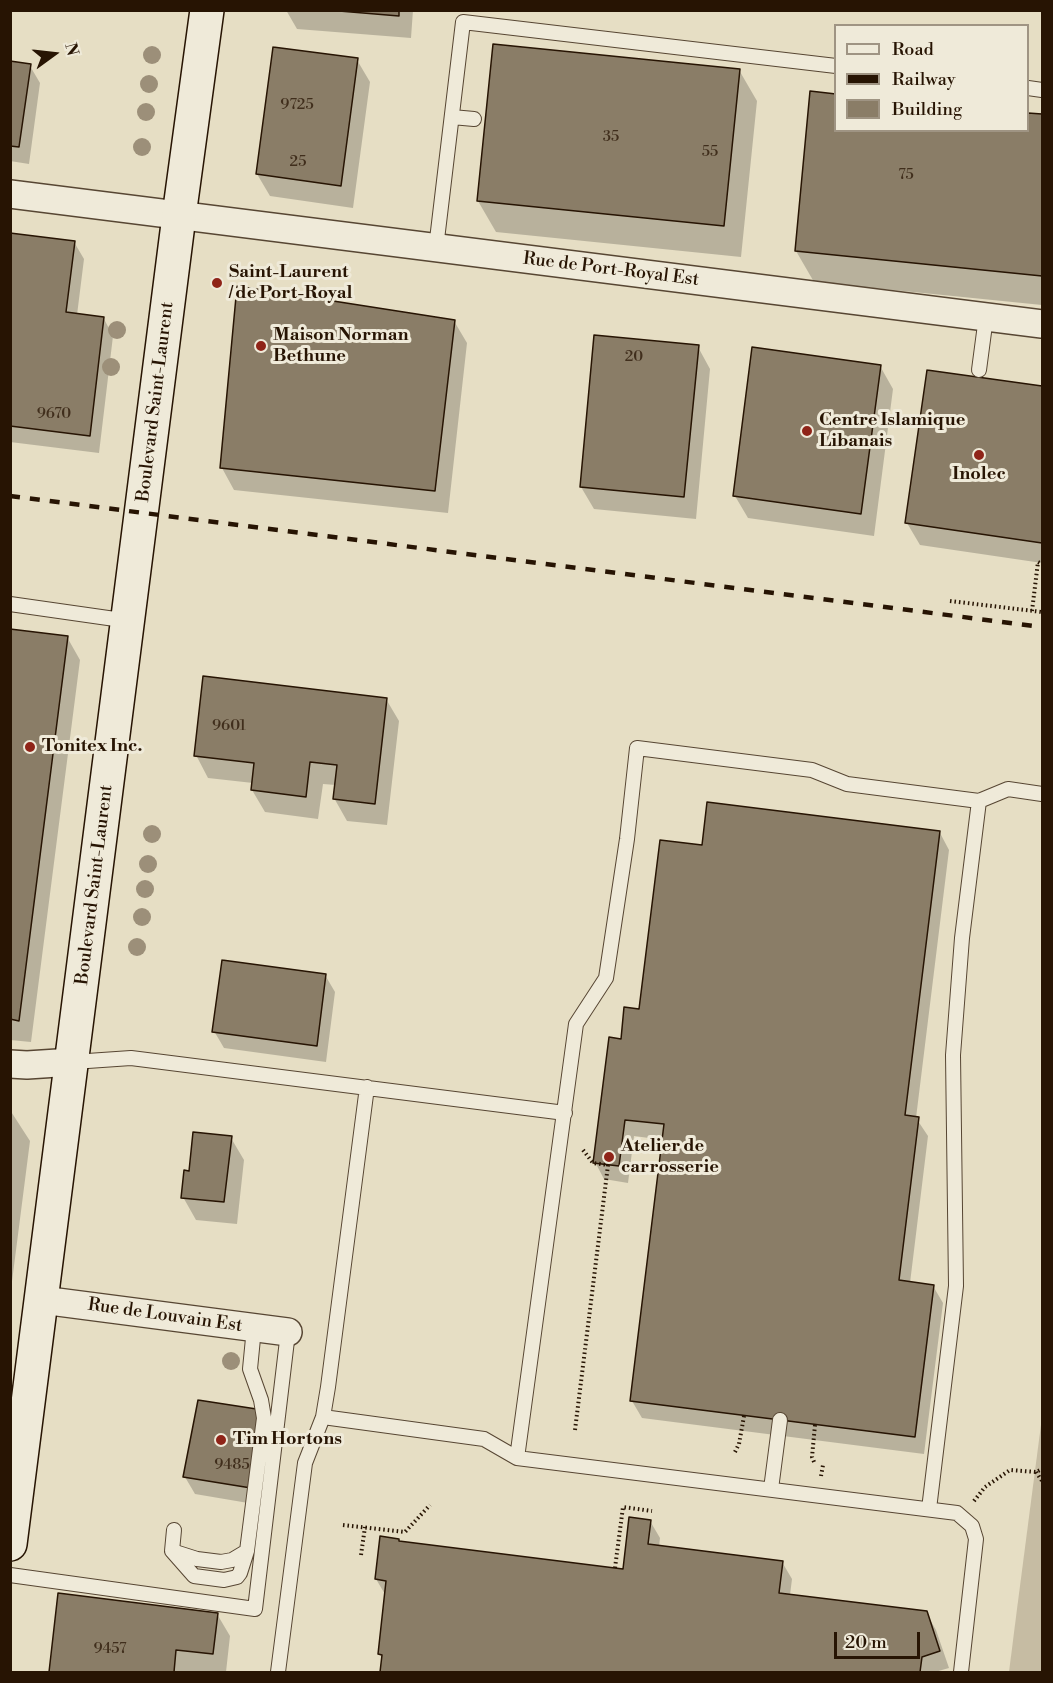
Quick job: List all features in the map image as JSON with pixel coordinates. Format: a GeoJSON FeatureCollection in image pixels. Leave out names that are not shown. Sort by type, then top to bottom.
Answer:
{"type":"FeatureCollection","features":[{"type":"Feature","properties":{"kind":"main road","name":"Boulevard Saint-Laurent"},"geometry":{"type":"LineString","coordinates":[[10,1544],[207,10]]}},
{"type":"Feature","properties":{"kind":"street","name":"Rue de Port-Royal Est"},"geometry":{"type":"LineString","coordinates":[[10,194],[1042,324]]}},
{"type":"Feature","properties":{"kind":"street"},"geometry":{"type":"LineString","coordinates":[[10,1064],[73,1062]]}},
{"type":"Feature","properties":{"kind":"street","name":"Rue de Louvain Est"},"geometry":{"type":"LineString","coordinates":[[42,1300],[288,1332]]}},
{"type":"Feature","properties":{"kind":"lane"},"geometry":{"type":"LineString","coordinates":[[436,248],[463,22],[834,66]]}},
{"type":"Feature","properties":{"kind":"lane"},"geometry":{"type":"LineString","coordinates":[[452,117],[474,119]]}},
{"type":"Feature","properties":{"kind":"lane"},"geometry":{"type":"LineString","coordinates":[[979,370],[986,317]]}},
{"type":"Feature","properties":{"kind":"lane"},"geometry":{"type":"LineString","coordinates":[[10,604],[129,621]]}},
{"type":"Feature","properties":{"kind":"lane"},"geometry":{"type":"LineString","coordinates":[[517,1458],[576,1024],[606,978],[627,838],[637,748],[812,770],[847,784],[979,801],[1008,789],[1042,794]]}},
{"type":"Feature","properties":{"kind":"lane"},"geometry":{"type":"LineString","coordinates":[[929,1509],[956,1286],[952,1055],[962,938],[979,801]]}},
{"type":"Feature","properties":{"kind":"lane"},"geometry":{"type":"LineString","coordinates":[[73,1062],[130,1058],[565,1113]]}},
{"type":"Feature","properties":{"kind":"lane"},"geometry":{"type":"LineString","coordinates":[[278,1672],[305,1463],[323,1417],[367,1087]]}},
{"type":"Feature","properties":{"kind":"lane"},"geometry":{"type":"LineString","coordinates":[[174,1530],[172,1551],[194,1576],[224,1580],[237,1577],[240,1573],[247,1551],[264,1418],[261,1400],[250,1369],[254,1328]]}},
{"type":"Feature","properties":{"kind":"lane"},"geometry":{"type":"LineString","coordinates":[[10,1575],[255,1609],[288,1332]]}},
{"type":"Feature","properties":{"kind":"lane"},"geometry":{"type":"LineString","coordinates":[[323,1417],[484,1439],[517,1458],[957,1513],[968,1521],[975,1532],[976,1546],[961,1672]]}},
{"type":"Feature","properties":{"kind":"lane"},"geometry":{"type":"LineString","coordinates":[[771,1489],[780,1420]]}},
{"type":"Feature","properties":{"kind":"path"},"geometry":{"type":"LineString","coordinates":[[1032,611],[1038,562],[1042,564]]}},
{"type":"Feature","properties":{"kind":"path"},"geometry":{"type":"LineString","coordinates":[[950,601],[1042,612]]}},
{"type":"Feature","properties":{"kind":"path"},"geometry":{"type":"LineString","coordinates":[[575,1430],[608,1165],[593,1163],[583,1150]]}},
{"type":"Feature","properties":{"kind":"path"},"geometry":{"type":"LineString","coordinates":[[735,1452],[739,1444],[744,1416]]}},
{"type":"Feature","properties":{"kind":"path"},"geometry":{"type":"LineString","coordinates":[[814,1462],[812,1457],[815,1425]]}},
{"type":"Feature","properties":{"kind":"path"},"geometry":{"type":"LineString","coordinates":[[985,1487],[1010,1470],[1035,1472],[1042,1469]]}},
{"type":"Feature","properties":{"kind":"path"},"geometry":{"type":"LineString","coordinates":[[1035,1472],[1042,1482]]}},
{"type":"Feature","properties":{"kind":"path"},"geometry":{"type":"LineString","coordinates":[[343,1525],[405,1532],[430,1505]]}},
{"type":"Feature","properties":{"kind":"path"},"geometry":{"type":"LineString","coordinates":[[615,1568],[623,1507],[652,1511]]}},
{"type":"Feature","properties":{"kind":"path"},"geometry":{"type":"LineString","coordinates":[[361,1555],[365,1527]]}},
{"type":"Feature","properties":{"kind":"shaded area"},"geometry":{"type":"Polygon","coordinates":[[[1042,1417],[1042,1672],[1009,1672],[1017,1609],[1042,1417]]]}},
{"type":"Feature","properties":{"kind":"building"},"geometry":{"type":"Polygon","coordinates":[[[327,10],[399,10],[399,16],[327,10]]]}},
{"type":"Feature","properties":{"kind":"building"},"geometry":{"type":"Polygon","coordinates":[[[493,44],[740,69],[724,226],[477,201],[493,44]]]}},
{"type":"Feature","properties":{"kind":"building"},"geometry":{"type":"Polygon","coordinates":[[[273,47],[358,58],[341,186],[256,174],[273,47]]]}},
{"type":"Feature","properties":{"kind":"building"},"geometry":{"type":"Polygon","coordinates":[[[10,61],[31,64],[19,147],[10,146],[10,61]]]}},
{"type":"Feature","properties":{"kind":"building"},"geometry":{"type":"Polygon","coordinates":[[[810,91],[834,94],[834,132],[1029,132],[1029,113],[1042,114],[1042,276],[795,251],[810,91]]]}},
{"type":"Feature","properties":{"kind":"building"},"geometry":{"type":"Polygon","coordinates":[[[10,233],[75,241],[66,312],[104,317],[90,436],[10,426],[10,233]]]}},
{"type":"Feature","properties":{"kind":"building"},"geometry":{"type":"Polygon","coordinates":[[[237,286],[455,320],[435,491],[220,468],[237,286]]]}},
{"type":"Feature","properties":{"kind":"building"},"geometry":{"type":"Polygon","coordinates":[[[594,335],[699,345],[684,497],[580,487],[594,335]]]}},
{"type":"Feature","properties":{"kind":"building","name":"Centre Islamique Libanais"},"geometry":{"type":"Polygon","coordinates":[[[752,347],[881,365],[861,514],[733,496],[752,347]]]}},
{"type":"Feature","properties":{"kind":"building","name":"Inolec"},"geometry":{"type":"Polygon","coordinates":[[[927,370],[1042,386],[1042,543],[905,523],[927,370]]]}},
{"type":"Feature","properties":{"kind":"building"},"geometry":{"type":"Polygon","coordinates":[[[10,629],[68,636],[19,1021],[10,1019],[10,629]]]}},
{"type":"Feature","properties":{"kind":"building"},"geometry":{"type":"Polygon","coordinates":[[[203,676],[387,698],[375,804],[333,799],[337,765],[310,762],[306,797],[251,790],[254,763],[194,756],[203,676]]]}},
{"type":"Feature","properties":{"kind":"building"},"geometry":{"type":"Polygon","coordinates":[[[707,802],[940,831],[905,1115],[919,1117],[899,1280],[934,1285],[915,1437],[630,1401],[664,1124],[625,1120],[619,1166],[593,1163],[609,1037],[621,1039],[624,1007],[639,1009],[660,840],[702,845],[707,802]]]}},
{"type":"Feature","properties":{"kind":"building"},"geometry":{"type":"Polygon","coordinates":[[[222,960],[326,974],[317,1046],[212,1032],[222,960]]]}},
{"type":"Feature","properties":{"kind":"building"},"geometry":{"type":"Polygon","coordinates":[[[193,1132],[232,1136],[224,1202],[181,1198],[184,1170],[189,1171],[193,1132]]]}},
{"type":"Feature","properties":{"kind":"building"},"geometry":{"type":"Polygon","coordinates":[[[198,1400],[263,1410],[251,1488],[183,1477],[198,1400]]]}},
{"type":"Feature","properties":{"kind":"building"},"geometry":{"type":"Polygon","coordinates":[[[629,1517],[651,1520],[648,1544],[783,1561],[779,1593],[927,1611],[940,1651],[922,1657],[920,1672],[380,1672],[382,1655],[378,1654],[386,1581],[375,1579],[380,1536],[399,1539],[399,1541],[623,1569],[629,1517]]]}},
{"type":"Feature","properties":{"kind":"building"},"geometry":{"type":"Polygon","coordinates":[[[58,1593],[218,1613],[213,1654],[176,1650],[174,1672],[49,1672],[58,1593]]]}},
{"type":"Feature","properties":{"kind":"railway"},"geometry":{"type":"LineString","coordinates":[[10,496],[1042,627]]}},
{"type":"Feature","properties":{"kind":"place","name":"Saint-Laurent / de Port-Royal"},"geometry":{"type":"Point","coordinates":[217,283]}},
{"type":"Feature","properties":{"kind":"place","name":"Maison Norman Bethune"},"geometry":{"type":"Point","coordinates":[261,346]}},
{"type":"Feature","properties":{"kind":"place","name":"Centre Islamique Libanais"},"geometry":{"type":"Point","coordinates":[807,431]}},
{"type":"Feature","properties":{"kind":"place","name":"Inolec"},"geometry":{"type":"Point","coordinates":[979,455]}},
{"type":"Feature","properties":{"kind":"place","name":"Tonitex Inc."},"geometry":{"type":"Point","coordinates":[30,747]}},
{"type":"Feature","properties":{"kind":"place","name":"Atelier de carrosserie"},"geometry":{"type":"Point","coordinates":[609,1157]}},
{"type":"Feature","properties":{"kind":"place","name":"Tim Hortons"},"geometry":{"type":"Point","coordinates":[221,1440]}}]}
